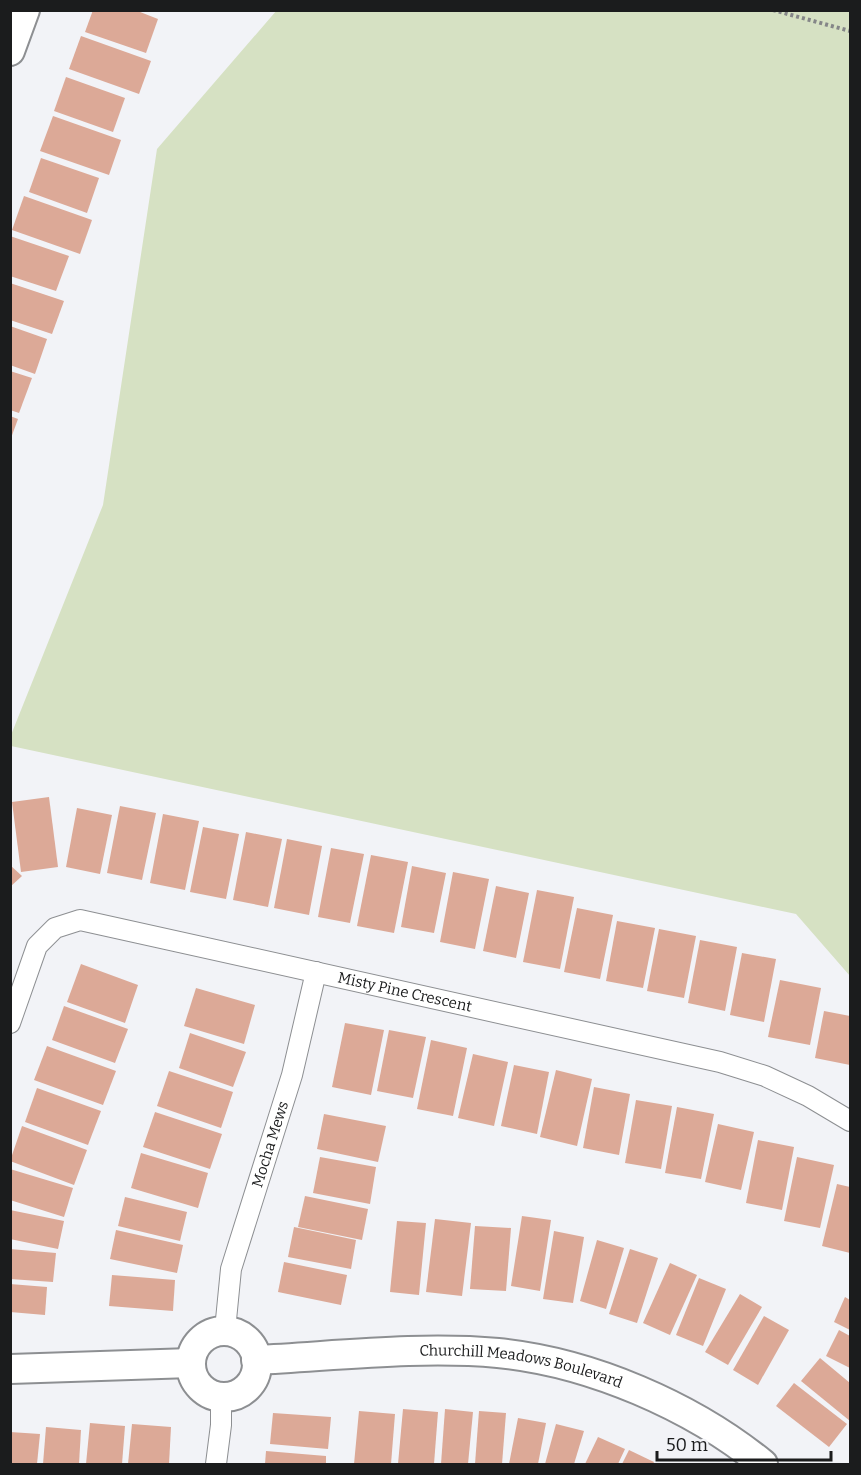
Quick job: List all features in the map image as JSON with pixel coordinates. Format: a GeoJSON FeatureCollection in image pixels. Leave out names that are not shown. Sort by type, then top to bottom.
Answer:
{"type":"FeatureCollection","features":[{"type":"Feature","properties":{"kind":"street"},"geometry":{"type":"LineString","coordinates":[[10,51],[25,10]]}},
{"type":"Feature","properties":{"kind":"street","name":"Misty Pine Crescent"},"geometry":{"type":"LineString","coordinates":[[10,1023],[37,946],[55,928],[80,920],[720,1062],[765,1076],[808,1096],[850,1121]]}},
{"type":"Feature","properties":{"kind":"street","name":"Mocha Mews"},"geometry":{"type":"LineString","coordinates":[[226,1324],[231,1269],[292,1075],[316,972]]}},
{"type":"Feature","properties":{"kind":"street"},"geometry":{"type":"LineString","coordinates":[[226,1324],[250,1343],[256,1360],[255,1376],[245,1389],[235,1395],[221,1396],[212,1395],[201,1387],[194,1378],[191,1363],[197,1345],[226,1324]]}},
{"type":"Feature","properties":{"kind":"street","name":"Churchill Meadows Boulevard"},"geometry":{"type":"LineString","coordinates":[[256,1360],[431,1351],[498,1353],[538,1360],[608,1379],[665,1403],[723,1435],[763,1464]]}},
{"type":"Feature","properties":{"kind":"street"},"geometry":{"type":"LineString","coordinates":[[10,1370],[191,1363]]}},
{"type":"Feature","properties":{"kind":"street"},"geometry":{"type":"LineString","coordinates":[[216,1464],[221,1425],[221,1396]]}},
{"type":"Feature","properties":{"kind":"path"},"geometry":{"type":"LineString","coordinates":[[773,10],[850,31]]}},
{"type":"Feature","properties":{"kind":"green space"},"geometry":{"type":"Polygon","coordinates":[[[277,10],[850,11],[850,976],[796,914],[11,746],[11,735],[103,505],[157,149],[277,10]]]}},
{"type":"Feature","properties":{"kind":"building"},"geometry":{"type":"Polygon","coordinates":[[[93,10],[135,10],[158,19],[146,53],[85,32],[93,10]]]}},
{"type":"Feature","properties":{"kind":"building"},"geometry":{"type":"Polygon","coordinates":[[[81,36],[151,61],[139,94],[69,69],[81,36]]]}},
{"type":"Feature","properties":{"kind":"building"},"geometry":{"type":"Polygon","coordinates":[[[66,77],[125,98],[113,132],[54,111],[66,77]]]}},
{"type":"Feature","properties":{"kind":"building"},"geometry":{"type":"Polygon","coordinates":[[[53,116],[121,140],[109,175],[40,151],[53,116]]]}},
{"type":"Feature","properties":{"kind":"building"},"geometry":{"type":"Polygon","coordinates":[[[41,158],[99,178],[87,213],[29,192],[41,158]]]}},
{"type":"Feature","properties":{"kind":"building"},"geometry":{"type":"Polygon","coordinates":[[[24,196],[92,220],[80,254],[12,230],[24,196]]]}},
{"type":"Feature","properties":{"kind":"building"},"geometry":{"type":"Polygon","coordinates":[[[10,236],[69,256],[56,291],[10,276],[10,236]]]}},
{"type":"Feature","properties":{"kind":"building"},"geometry":{"type":"Polygon","coordinates":[[[10,283],[64,301],[52,334],[10,320],[10,283]]]}},
{"type":"Feature","properties":{"kind":"building"},"geometry":{"type":"Polygon","coordinates":[[[10,326],[47,339],[35,374],[10,365],[10,326]]]}},
{"type":"Feature","properties":{"kind":"building"},"geometry":{"type":"Polygon","coordinates":[[[10,371],[32,378],[19,413],[10,410],[10,371]]]}},
{"type":"Feature","properties":{"kind":"building"},"geometry":{"type":"Polygon","coordinates":[[[10,416],[18,419],[11,438],[10,438],[10,416]]]}},
{"type":"Feature","properties":{"kind":"building"},"geometry":{"type":"Polygon","coordinates":[[[49,797],[58,867],[21,872],[12,802],[49,797]]]}},
{"type":"Feature","properties":{"kind":"building"},"geometry":{"type":"Polygon","coordinates":[[[120,806],[156,813],[142,880],[107,873],[120,806]]]}},
{"type":"Feature","properties":{"kind":"building"},"geometry":{"type":"Polygon","coordinates":[[[77,808],[112,815],[100,874],[66,867],[77,808]]]}},
{"type":"Feature","properties":{"kind":"building"},"geometry":{"type":"Polygon","coordinates":[[[163,814],[199,821],[185,890],[150,883],[163,814]]]}},
{"type":"Feature","properties":{"kind":"building"},"geometry":{"type":"Polygon","coordinates":[[[203,827],[239,834],[226,899],[190,892],[203,827]]]}},
{"type":"Feature","properties":{"kind":"building"},"geometry":{"type":"Polygon","coordinates":[[[246,832],[282,839],[268,907],[233,900],[246,832]]]}},
{"type":"Feature","properties":{"kind":"building"},"geometry":{"type":"Polygon","coordinates":[[[287,839],[322,846],[309,915],[274,908],[287,839]]]}},
{"type":"Feature","properties":{"kind":"building"},"geometry":{"type":"Polygon","coordinates":[[[331,848],[364,854],[350,923],[318,917],[331,848]]]}},
{"type":"Feature","properties":{"kind":"building"},"geometry":{"type":"Polygon","coordinates":[[[371,855],[408,862],[394,933],[357,926],[371,855]]]}},
{"type":"Feature","properties":{"kind":"building"},"geometry":{"type":"Polygon","coordinates":[[[10,865],[22,876],[10,887],[10,865]]]}},
{"type":"Feature","properties":{"kind":"building"},"geometry":{"type":"Polygon","coordinates":[[[412,866],[446,873],[434,933],[401,927],[412,866]]]}},
{"type":"Feature","properties":{"kind":"building"},"geometry":{"type":"Polygon","coordinates":[[[453,872],[489,879],[475,949],[440,942],[453,872]]]}},
{"type":"Feature","properties":{"kind":"building"},"geometry":{"type":"Polygon","coordinates":[[[496,886],[529,893],[516,958],[483,951],[496,886]]]}},
{"type":"Feature","properties":{"kind":"building"},"geometry":{"type":"Polygon","coordinates":[[[537,890],[574,897],[560,969],[523,962],[537,890]]]}},
{"type":"Feature","properties":{"kind":"building"},"geometry":{"type":"Polygon","coordinates":[[[577,908],[613,915],[600,979],[564,972],[577,908]]]}},
{"type":"Feature","properties":{"kind":"building"},"geometry":{"type":"Polygon","coordinates":[[[617,921],[655,928],[643,988],[606,981],[617,921]]]}},
{"type":"Feature","properties":{"kind":"building"},"geometry":{"type":"Polygon","coordinates":[[[659,929],[696,936],[684,998],[647,991],[659,929]]]}},
{"type":"Feature","properties":{"kind":"building"},"geometry":{"type":"Polygon","coordinates":[[[700,940],[737,947],[725,1011],[688,1003],[700,940]]]}},
{"type":"Feature","properties":{"kind":"building"},"geometry":{"type":"Polygon","coordinates":[[[742,953],[776,959],[764,1022],[730,1015],[742,953]]]}},
{"type":"Feature","properties":{"kind":"building"},"geometry":{"type":"Polygon","coordinates":[[[81,964],[138,985],[125,1023],[67,1002],[81,964]]]}},
{"type":"Feature","properties":{"kind":"building"},"geometry":{"type":"Polygon","coordinates":[[[780,980],[821,988],[810,1045],[768,1037],[780,980]]]}},
{"type":"Feature","properties":{"kind":"building"},"geometry":{"type":"Polygon","coordinates":[[[196,988],[255,1005],[244,1044],[184,1026],[196,988]]]}},
{"type":"Feature","properties":{"kind":"building"},"geometry":{"type":"Polygon","coordinates":[[[64,1006],[128,1029],[115,1063],[52,1040],[64,1006]]]}},
{"type":"Feature","properties":{"kind":"building"},"geometry":{"type":"Polygon","coordinates":[[[824,1011],[850,1016],[850,1065],[815,1058],[824,1011]]]}},
{"type":"Feature","properties":{"kind":"building"},"geometry":{"type":"Polygon","coordinates":[[[345,1023],[384,1030],[371,1095],[332,1087],[345,1023]]]}},
{"type":"Feature","properties":{"kind":"building"},"geometry":{"type":"Polygon","coordinates":[[[389,1030],[426,1037],[413,1098],[377,1091],[389,1030]]]}},
{"type":"Feature","properties":{"kind":"building"},"geometry":{"type":"Polygon","coordinates":[[[190,1033],[246,1052],[233,1087],[179,1068],[190,1033]]]}},
{"type":"Feature","properties":{"kind":"building"},"geometry":{"type":"Polygon","coordinates":[[[431,1040],[467,1048],[453,1116],[417,1109],[431,1040]]]}},
{"type":"Feature","properties":{"kind":"building"},"geometry":{"type":"Polygon","coordinates":[[[47,1046],[116,1071],[103,1105],[34,1080],[47,1046]]]}},
{"type":"Feature","properties":{"kind":"building"},"geometry":{"type":"Polygon","coordinates":[[[473,1054],[508,1062],[494,1126],[458,1118],[473,1054]]]}},
{"type":"Feature","properties":{"kind":"building"},"geometry":{"type":"Polygon","coordinates":[[[514,1065],[549,1072],[537,1134],[501,1126],[514,1065]]]}},
{"type":"Feature","properties":{"kind":"building"},"geometry":{"type":"Polygon","coordinates":[[[556,1070],[592,1079],[577,1146],[540,1137],[556,1070]]]}},
{"type":"Feature","properties":{"kind":"building"},"geometry":{"type":"Polygon","coordinates":[[[169,1071],[233,1092],[221,1128],[157,1106],[169,1071]]]}},
{"type":"Feature","properties":{"kind":"building"},"geometry":{"type":"Polygon","coordinates":[[[594,1087],[630,1094],[619,1155],[583,1148],[594,1087]]]}},
{"type":"Feature","properties":{"kind":"building"},"geometry":{"type":"Polygon","coordinates":[[[37,1088],[101,1111],[88,1145],[25,1122],[37,1088]]]}},
{"type":"Feature","properties":{"kind":"building"},"geometry":{"type":"Polygon","coordinates":[[[636,1100],[672,1106],[661,1169],[625,1163],[636,1100]]]}},
{"type":"Feature","properties":{"kind":"building"},"geometry":{"type":"Polygon","coordinates":[[[677,1107],[714,1114],[701,1179],[665,1173],[677,1107]]]}},
{"type":"Feature","properties":{"kind":"building"},"geometry":{"type":"Polygon","coordinates":[[[155,1112],[222,1134],[210,1169],[143,1147],[155,1112]]]}},
{"type":"Feature","properties":{"kind":"building"},"geometry":{"type":"Polygon","coordinates":[[[324,1114],[386,1126],[378,1162],[317,1149],[324,1114]]]}},
{"type":"Feature","properties":{"kind":"building"},"geometry":{"type":"Polygon","coordinates":[[[718,1124],[754,1132],[741,1190],[705,1182],[718,1124]]]}},
{"type":"Feature","properties":{"kind":"building"},"geometry":{"type":"Polygon","coordinates":[[[22,1126],[87,1150],[74,1185],[10,1161],[22,1126]]]}},
{"type":"Feature","properties":{"kind":"building"},"geometry":{"type":"Polygon","coordinates":[[[758,1140],[794,1147],[782,1210],[746,1203],[758,1140]]]}},
{"type":"Feature","properties":{"kind":"building"},"geometry":{"type":"Polygon","coordinates":[[[141,1153],[208,1173],[198,1208],[131,1188],[141,1153]]]}},
{"type":"Feature","properties":{"kind":"building"},"geometry":{"type":"Polygon","coordinates":[[[320,1157],[376,1167],[370,1204],[313,1193],[320,1157]]]}},
{"type":"Feature","properties":{"kind":"building"},"geometry":{"type":"Polygon","coordinates":[[[797,1157],[834,1165],[820,1228],[784,1221],[797,1157]]]}},
{"type":"Feature","properties":{"kind":"building"},"geometry":{"type":"Polygon","coordinates":[[[10,1169],[73,1188],[64,1217],[10,1200],[10,1169]]]}},
{"type":"Feature","properties":{"kind":"building"},"geometry":{"type":"Polygon","coordinates":[[[837,1184],[850,1187],[850,1253],[822,1246],[837,1184]]]}},
{"type":"Feature","properties":{"kind":"building"},"geometry":{"type":"Polygon","coordinates":[[[305,1196],[368,1209],[362,1240],[298,1227],[305,1196]]]}},
{"type":"Feature","properties":{"kind":"building"},"geometry":{"type":"Polygon","coordinates":[[[125,1197],[187,1212],[180,1241],[118,1226],[125,1197]]]}},
{"type":"Feature","properties":{"kind":"building"},"geometry":{"type":"Polygon","coordinates":[[[10,1210],[64,1221],[58,1249],[10,1239],[10,1210]]]}},
{"type":"Feature","properties":{"kind":"building"},"geometry":{"type":"Polygon","coordinates":[[[522,1216],[551,1220],[540,1291],[511,1286],[522,1216]]]}},
{"type":"Feature","properties":{"kind":"building"},"geometry":{"type":"Polygon","coordinates":[[[435,1219],[471,1223],[462,1296],[426,1292],[435,1219]]]}},
{"type":"Feature","properties":{"kind":"building"},"geometry":{"type":"Polygon","coordinates":[[[397,1221],[426,1223],[419,1295],[390,1292],[397,1221]]]}},
{"type":"Feature","properties":{"kind":"building"},"geometry":{"type":"Polygon","coordinates":[[[475,1226],[511,1228],[506,1291],[470,1289],[475,1226]]]}},
{"type":"Feature","properties":{"kind":"building"},"geometry":{"type":"Polygon","coordinates":[[[294,1227],[356,1240],[351,1269],[288,1257],[294,1227]]]}},
{"type":"Feature","properties":{"kind":"building"},"geometry":{"type":"Polygon","coordinates":[[[116,1230],[183,1245],[177,1273],[110,1259],[116,1230]]]}},
{"type":"Feature","properties":{"kind":"building"},"geometry":{"type":"Polygon","coordinates":[[[554,1231],[584,1237],[573,1303],[543,1299],[554,1231]]]}},
{"type":"Feature","properties":{"kind":"building"},"geometry":{"type":"Polygon","coordinates":[[[597,1240],[624,1248],[606,1309],[580,1301],[597,1240]]]}},
{"type":"Feature","properties":{"kind":"building"},"geometry":{"type":"Polygon","coordinates":[[[10,1249],[56,1253],[53,1282],[10,1279],[10,1249]]]}},
{"type":"Feature","properties":{"kind":"building"},"geometry":{"type":"Polygon","coordinates":[[[630,1249],[658,1258],[637,1323],[609,1314],[630,1249]]]}},
{"type":"Feature","properties":{"kind":"building"},"geometry":{"type":"Polygon","coordinates":[[[284,1262],[347,1275],[341,1305],[278,1292],[284,1262]]]}},
{"type":"Feature","properties":{"kind":"building"},"geometry":{"type":"Polygon","coordinates":[[[670,1263],[697,1275],[670,1335],[643,1323],[670,1263]]]}},
{"type":"Feature","properties":{"kind":"building"},"geometry":{"type":"Polygon","coordinates":[[[112,1275],[175,1280],[173,1311],[109,1306],[112,1275]]]}},
{"type":"Feature","properties":{"kind":"building"},"geometry":{"type":"Polygon","coordinates":[[[699,1278],[726,1289],[703,1346],[676,1335],[699,1278]]]}},
{"type":"Feature","properties":{"kind":"building"},"geometry":{"type":"Polygon","coordinates":[[[10,1284],[47,1287],[45,1315],[10,1312],[10,1284]]]}},
{"type":"Feature","properties":{"kind":"building"},"geometry":{"type":"Polygon","coordinates":[[[740,1294],[762,1307],[728,1365],[705,1352],[740,1294]]]}},
{"type":"Feature","properties":{"kind":"building"},"geometry":{"type":"Polygon","coordinates":[[[845,1297],[850,1300],[850,1330],[834,1322],[845,1297]]]}},
{"type":"Feature","properties":{"kind":"building"},"geometry":{"type":"Polygon","coordinates":[[[764,1316],[789,1330],[758,1385],[733,1370],[764,1316]]]}},
{"type":"Feature","properties":{"kind":"building"},"geometry":{"type":"Polygon","coordinates":[[[839,1330],[850,1336],[850,1368],[826,1356],[839,1330]]]}},
{"type":"Feature","properties":{"kind":"building"},"geometry":{"type":"Polygon","coordinates":[[[820,1358],[850,1383],[850,1421],[801,1381],[820,1358]]]}},
{"type":"Feature","properties":{"kind":"building"},"geometry":{"type":"Polygon","coordinates":[[[794,1383],[847,1424],[829,1447],[776,1406],[794,1383]]]}},
{"type":"Feature","properties":{"kind":"building"},"geometry":{"type":"Polygon","coordinates":[[[403,1409],[438,1412],[434,1464],[398,1464],[403,1409]]]}},
{"type":"Feature","properties":{"kind":"building"},"geometry":{"type":"Polygon","coordinates":[[[445,1409],[473,1412],[468,1464],[441,1464],[445,1409]]]}},
{"type":"Feature","properties":{"kind":"building"},"geometry":{"type":"Polygon","coordinates":[[[359,1411],[395,1414],[391,1464],[354,1464],[359,1411]]]}},
{"type":"Feature","properties":{"kind":"building"},"geometry":{"type":"Polygon","coordinates":[[[479,1411],[506,1413],[502,1464],[475,1464],[479,1411]]]}},
{"type":"Feature","properties":{"kind":"building"},"geometry":{"type":"Polygon","coordinates":[[[273,1413],[331,1417],[328,1449],[270,1444],[273,1413]]]}},
{"type":"Feature","properties":{"kind":"building"},"geometry":{"type":"Polygon","coordinates":[[[518,1418],[546,1423],[538,1464],[509,1464],[518,1418]]]}},
{"type":"Feature","properties":{"kind":"building"},"geometry":{"type":"Polygon","coordinates":[[[90,1423],[125,1426],[122,1464],[86,1464],[90,1423]]]}},
{"type":"Feature","properties":{"kind":"building"},"geometry":{"type":"Polygon","coordinates":[[[132,1424],[171,1427],[169,1464],[128,1464],[132,1424]]]}},
{"type":"Feature","properties":{"kind":"building"},"geometry":{"type":"Polygon","coordinates":[[[556,1424],[584,1431],[574,1464],[545,1464],[556,1424]]]}},
{"type":"Feature","properties":{"kind":"building"},"geometry":{"type":"Polygon","coordinates":[[[46,1427],[81,1430],[79,1464],[43,1464],[46,1427]]]}},
{"type":"Feature","properties":{"kind":"building"},"geometry":{"type":"Polygon","coordinates":[[[10,1432],[40,1434],[37,1464],[10,1464],[10,1432]]]}},
{"type":"Feature","properties":{"kind":"building"},"geometry":{"type":"Polygon","coordinates":[[[598,1437],[625,1449],[618,1464],[585,1464],[598,1437]]]}},
{"type":"Feature","properties":{"kind":"building"},"geometry":{"type":"Polygon","coordinates":[[[629,1450],[654,1462],[653,1464],[622,1464],[629,1450]]]}},
{"type":"Feature","properties":{"kind":"building"},"geometry":{"type":"Polygon","coordinates":[[[266,1451],[326,1456],[326,1464],[265,1464],[266,1451]]]}}]}
